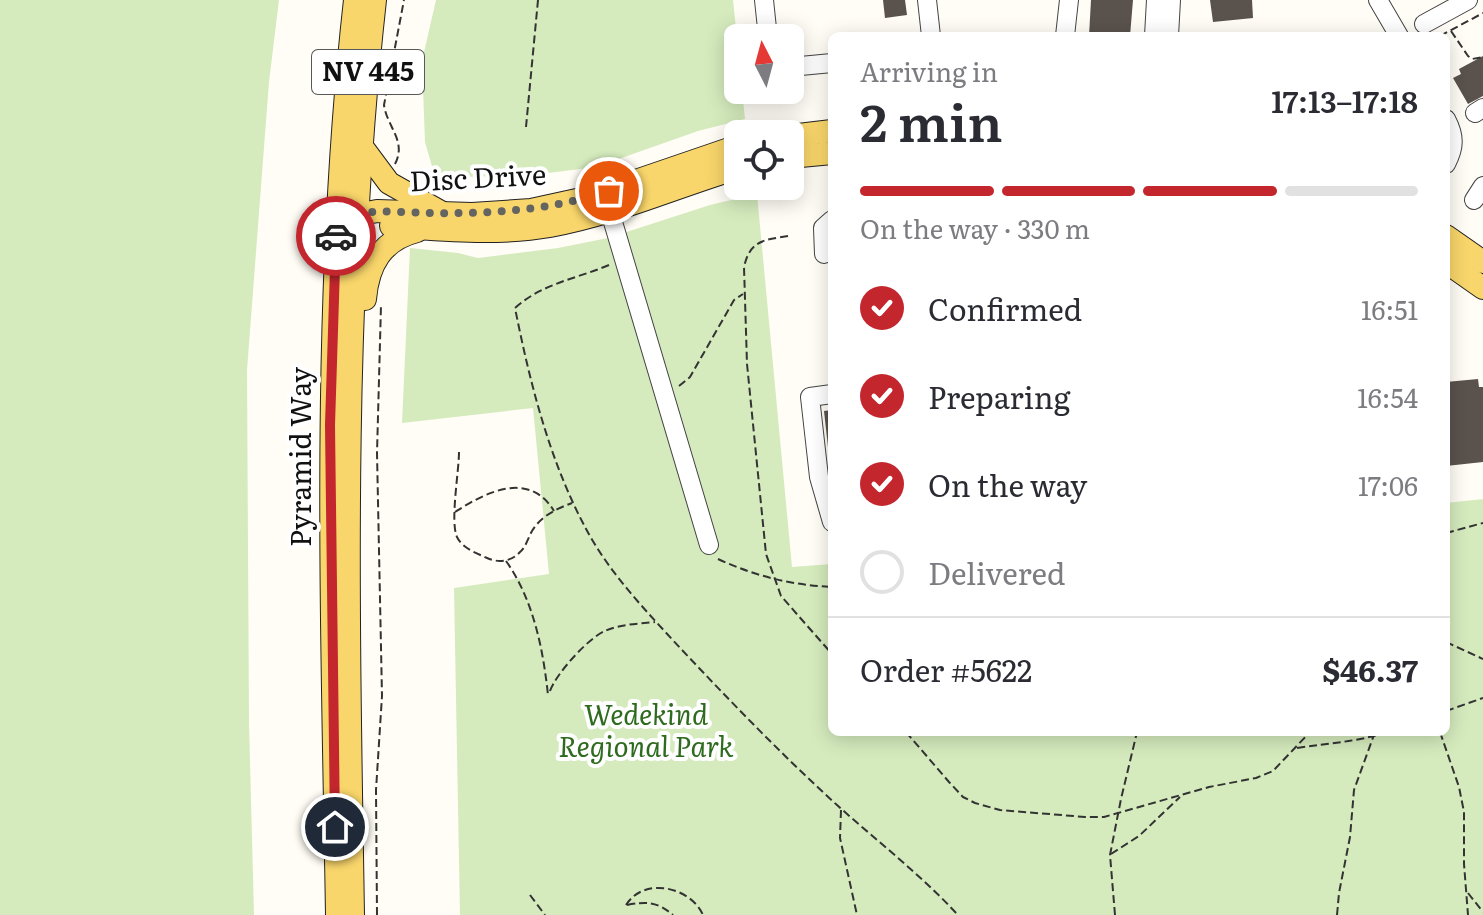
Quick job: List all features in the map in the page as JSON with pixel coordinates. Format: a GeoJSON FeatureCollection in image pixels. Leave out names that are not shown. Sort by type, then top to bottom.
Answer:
{"type":"FeatureCollection","features":[{"type":"Feature","properties":{"kind":"main road","name":"Pyramid Way"},"geometry":{"type":"LineString","coordinates":[[353,915],[345,92],[355,0]]}},
{"type":"Feature","properties":{"kind":"main road","name":"Pyramid Way"},"geometry":{"type":"LineString","coordinates":[[337,915],[330,425],[347,214],[360,144],[375,0]]}},
{"type":"Feature","properties":{"kind":"main road"},"geometry":{"type":"LineString","coordinates":[[804,134],[828,131]]}},
{"type":"Feature","properties":{"kind":"main road"},"geometry":{"type":"LineString","coordinates":[[348,412],[359,398],[370,268],[389,244],[437,221],[389,183],[360,144]]}},
{"type":"Feature","properties":{"kind":"main road","name":"Disc Drive"},"geometry":{"type":"LineString","coordinates":[[347,214],[377,225],[437,221],[561,204],[724,152]]}},
{"type":"Feature","properties":{"kind":"main road"},"geometry":{"type":"LineString","coordinates":[[804,156],[828,153]]}},
{"type":"Feature","properties":{"kind":"main road"},"geometry":{"type":"LineString","coordinates":[[610,212],[626,194],[704,166],[724,155]]}},
{"type":"Feature","properties":{"kind":"main road"},"geometry":{"type":"LineString","coordinates":[[804,165],[828,164]]}},
{"type":"Feature","properties":{"kind":"main road","name":"Disc Drive"},"geometry":{"type":"LineString","coordinates":[[437,221],[526,229],[610,212],[724,173]]}},
{"type":"Feature","properties":{"kind":"main road"},"geometry":{"type":"LineString","coordinates":[[1450,239],[1483,262]]}},
{"type":"Feature","properties":{"kind":"main road"},"geometry":{"type":"LineString","coordinates":[[1450,252],[1483,274]]}},
{"type":"Feature","properties":{"kind":"main road"},"geometry":{"type":"LineString","coordinates":[[1450,265],[1483,288]]}},
{"type":"Feature","properties":{"kind":"street"},"geometry":{"type":"LineString","coordinates":[[764,0],[767,24]]}},
{"type":"Feature","properties":{"kind":"street"},"geometry":{"type":"LineString","coordinates":[[927,0],[931,32]]}},
{"type":"Feature","properties":{"kind":"street"},"geometry":{"type":"LineString","coordinates":[[1065,32],[1069,0]]}},
{"type":"Feature","properties":{"kind":"street"},"geometry":{"type":"LineString","coordinates":[[1154,32],[1156,0]]}},
{"type":"Feature","properties":{"kind":"street"},"geometry":{"type":"LineString","coordinates":[[1169,32],[1171,0]]}},
{"type":"Feature","properties":{"kind":"street"},"geometry":{"type":"LineString","coordinates":[[1378,0],[1397,32]]}},
{"type":"Feature","properties":{"kind":"street"},"geometry":{"type":"LineString","coordinates":[[1424,24],[1468,0]]}},
{"type":"Feature","properties":{"kind":"street"},"geometry":{"type":"LineString","coordinates":[[804,66],[828,63]]}},
{"type":"Feature","properties":{"kind":"street"},"geometry":{"type":"LineString","coordinates":[[1450,128],[1454,137],[1450,156]]}},
{"type":"Feature","properties":{"kind":"street"},"geometry":{"type":"LineString","coordinates":[[610,212],[711,551]]}},
{"type":"Feature","properties":{"kind":"street"},"geometry":{"type":"LineString","coordinates":[[824,254],[823,228],[828,224]]}},
{"type":"Feature","properties":{"kind":"street"},"geometry":{"type":"LineString","coordinates":[[828,395],[810,397],[819,477],[828,508]]}},
{"type":"Feature","properties":{"kind":"path"},"geometry":{"type":"LineString","coordinates":[[390,172],[398,160],[400,148],[384,105],[404,0]]}},
{"type":"Feature","properties":{"kind":"path"},"geometry":{"type":"LineString","coordinates":[[526,127],[538,0]]}},
{"type":"Feature","properties":{"kind":"path"},"geometry":{"type":"LineString","coordinates":[[1447,32],[1483,13]]}},
{"type":"Feature","properties":{"kind":"path"},"geometry":{"type":"LineString","coordinates":[[1450,30],[1468,56],[1472,59],[1483,57]]}},
{"type":"Feature","properties":{"kind":"path"},"geometry":{"type":"LineString","coordinates":[[788,236],[755,244],[747,254],[744,267],[760,513],[773,579],[792,611],[828,650]]}},
{"type":"Feature","properties":{"kind":"path"},"geometry":{"type":"LineString","coordinates":[[624,257],[600,269],[551,284],[530,295],[515,308],[533,391],[573,503],[604,556],[656,622],[733,703],[841,808],[958,915]]}},
{"type":"Feature","properties":{"kind":"path"},"geometry":{"type":"LineString","coordinates":[[665,396],[690,377],[734,300],[744,293]]}},
{"type":"Feature","properties":{"kind":"path"},"geometry":{"type":"LineString","coordinates":[[377,915],[376,790],[382,696],[377,453],[381,296]]}},
{"type":"Feature","properties":{"kind":"path"},"geometry":{"type":"LineString","coordinates":[[459,452],[453,524],[462,545],[494,561],[506,561],[520,553],[533,529],[545,516],[573,503]]}},
{"type":"Feature","properties":{"kind":"path"},"geometry":{"type":"LineString","coordinates":[[454,513],[478,497],[513,487],[526,488],[541,495],[554,511]]}},
{"type":"Feature","properties":{"kind":"path"},"geometry":{"type":"LineString","coordinates":[[1450,532],[1483,523]]}},
{"type":"Feature","properties":{"kind":"path"},"geometry":{"type":"LineString","coordinates":[[711,551],[742,570],[798,585],[828,587]]}},
{"type":"Feature","properties":{"kind":"path"},"geometry":{"type":"LineString","coordinates":[[506,561],[516,574],[538,631],[548,695],[553,682],[603,631],[656,622]]}},
{"type":"Feature","properties":{"kind":"path"},"geometry":{"type":"LineString","coordinates":[[1450,644],[1483,659]]}},
{"type":"Feature","properties":{"kind":"path"},"geometry":{"type":"LineString","coordinates":[[1450,710],[1483,698]]}},
{"type":"Feature","properties":{"kind":"path"},"geometry":{"type":"LineString","coordinates":[[909,736],[956,790],[975,803],[1000,810],[1064,817],[1104,817],[1264,775],[1273,771],[1306,736]]}},
{"type":"Feature","properties":{"kind":"path"},"geometry":{"type":"LineString","coordinates":[[1115,915],[1110,855],[1136,736]]}},
{"type":"Feature","properties":{"kind":"path"},"geometry":{"type":"LineString","coordinates":[[1441,736],[1464,812],[1468,915]]}},
{"type":"Feature","properties":{"kind":"path"},"geometry":{"type":"LineString","coordinates":[[1295,748],[1374,737]]}},
{"type":"Feature","properties":{"kind":"path"},"geometry":{"type":"LineString","coordinates":[[1337,915],[1354,790],[1374,737]]}},
{"type":"Feature","properties":{"kind":"path"},"geometry":{"type":"LineString","coordinates":[[1110,855],[1139,836],[1181,796]]}},
{"type":"Feature","properties":{"kind":"path"},"geometry":{"type":"LineString","coordinates":[[841,808],[840,838],[857,915]]}},
{"type":"Feature","properties":{"kind":"path"},"geometry":{"type":"LineString","coordinates":[[673,915],[661,904],[642,902],[626,905],[630,898],[644,889],[667,888],[683,892],[703,915]]}},
{"type":"Feature","properties":{"kind":"path"},"geometry":{"type":"LineString","coordinates":[[1467,892],[1483,912]]}},
{"type":"Feature","properties":{"kind":"path"},"geometry":{"type":"LineString","coordinates":[[530,895],[545,915]]}},
{"type":"Feature","properties":{"kind":"green space"},"geometry":{"type":"Polygon","coordinates":[[[0,0],[279,0],[269,82],[247,370],[249,723],[254,915],[0,915],[0,0]]]}},
{"type":"Feature","properties":{"kind":"green space"},"geometry":{"type":"Polygon","coordinates":[[[436,0],[733,0],[736,24],[724,24],[724,104],[743,104],[745,119],[724,120],[724,124],[596,167],[524,176],[436,180],[425,142],[422,61],[436,0]]]}},
{"type":"Feature","properties":{"kind":"green space","name":"Wedekind Regional Park"},"geometry":{"type":"Polygon","coordinates":[[[731,200],[758,200],[792,567],[828,564],[828,736],[1450,736],[1450,503],[1483,499],[1483,915],[460,915],[454,588],[549,574],[533,408],[402,423],[410,248],[478,258],[608,238],[710,205],[731,200]]]}},
{"type":"Feature","properties":{"kind":"building"},"geometry":{"type":"Polygon","coordinates":[[[883,0],[905,0],[907,15],[885,18],[883,0]]]}},
{"type":"Feature","properties":{"kind":"building"},"geometry":{"type":"Polygon","coordinates":[[[1091,0],[1133,0],[1130,32],[1089,32],[1091,0]]]}},
{"type":"Feature","properties":{"kind":"building"},"geometry":{"type":"Polygon","coordinates":[[[1210,0],[1252,0],[1253,18],[1213,22],[1210,0]]]}},
{"type":"Feature","properties":{"kind":"building"},"geometry":{"type":"Polygon","coordinates":[[[1483,56],[1483,96],[1468,104],[1453,78],[1461,74],[1459,69],[1483,56]]]}},
{"type":"Feature","properties":{"kind":"building"},"geometry":{"type":"Polygon","coordinates":[[[1478,379],[1479,387],[1483,387],[1483,462],[1450,466],[1450,382],[1478,379]]]}},
{"type":"Feature","properties":{"kind":"building"},"geometry":{"type":"Polygon","coordinates":[[[828,410],[828,447],[824,411],[828,410]]]}},
{"type":"Feature","properties":{"kind":"way so far"},"geometry":{"type":"LineString","coordinates":[[336,236],[337,214],[357,215],[377,211],[503,213],[561,204],[609,191]]}},
{"type":"Feature","properties":{"kind":"route"},"geometry":{"type":"LineString","coordinates":[[335,827],[330,425],[336,236]]}}]}
